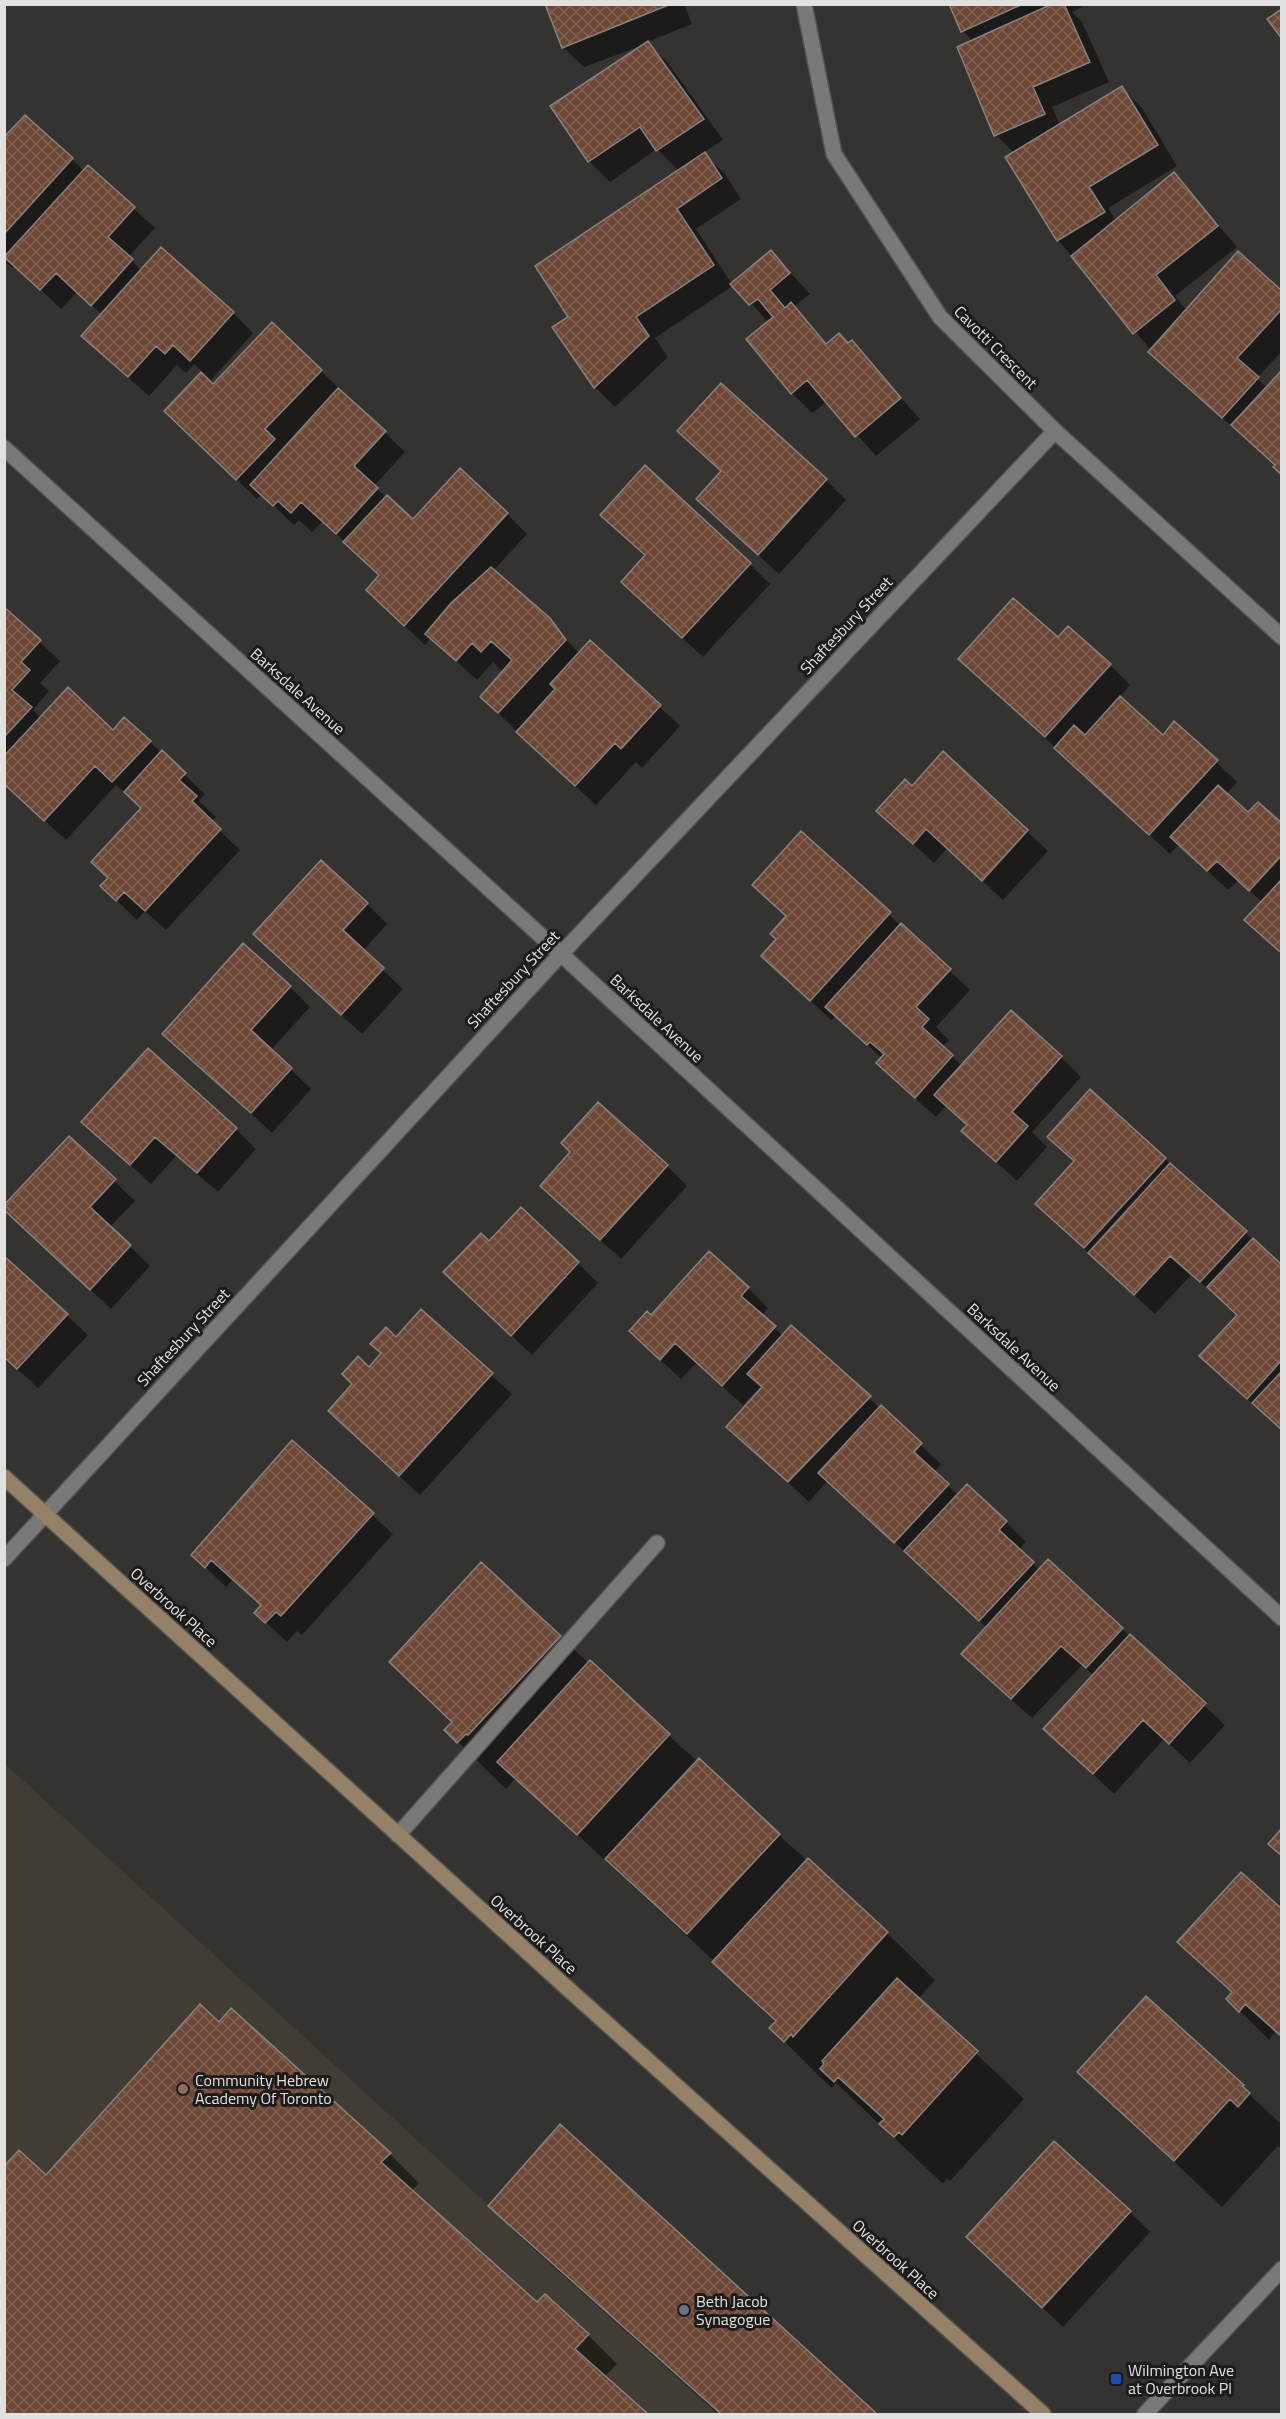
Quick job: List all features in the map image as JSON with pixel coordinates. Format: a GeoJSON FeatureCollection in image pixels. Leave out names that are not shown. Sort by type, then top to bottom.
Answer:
{"type":"FeatureCollection","features":[{"type":"Feature","properties":{"kind":"street","name":"Cavotti Crescent"},"geometry":{"type":"LineString","coordinates":[[804,4],[834,154],[940,317],[1055,431],[1281,637]]}},
{"type":"Feature","properties":{"kind":"street","name":"Shaftesbury Street"},"geometry":{"type":"LineString","coordinates":[[4,1559],[561,954],[1055,431]]}},
{"type":"Feature","properties":{"kind":"street","name":"Barksdale Avenue"},"geometry":{"type":"LineString","coordinates":[[4,448],[561,954],[1281,1618]]}},
{"type":"Feature","properties":{"kind":"street","name":"Overbrook Place"},"geometry":{"type":"LineString","coordinates":[[4,1477],[1043,2415]]}},
{"type":"Feature","properties":{"kind":"street"},"geometry":{"type":"LineString","coordinates":[[398,1835],[657,1543]]}},
{"type":"Feature","properties":{"kind":"street"},"geometry":{"type":"LineString","coordinates":[[1145,2415],[1281,2269]]}},
{"type":"Feature","properties":{"kind":"shaded area","name":"Community Hebrew Academy Of Toronto"},"geometry":{"type":"Polygon","coordinates":[[[5,1764],[717,2414],[5,2414],[5,1764]]]}},
{"type":"Feature","properties":{"kind":"building"},"geometry":{"type":"Polygon","coordinates":[[[545,4],[671,4],[562,48],[545,4]]]}},
{"type":"Feature","properties":{"kind":"building"},"geometry":{"type":"Polygon","coordinates":[[[949,4],[1023,4],[961,32],[949,4]]]}},
{"type":"Feature","properties":{"kind":"building"},"geometry":{"type":"Polygon","coordinates":[[[1052,4],[1064,4],[1090,62],[1033,87],[1045,114],[994,136],[957,47],[1052,4]]]}},
{"type":"Feature","properties":{"kind":"building"},"geometry":{"type":"Polygon","coordinates":[[[1282,9],[1282,39],[1267,19],[1282,9]]]}},
{"type":"Feature","properties":{"kind":"building"},"geometry":{"type":"Polygon","coordinates":[[[648,41],[704,119],[656,151],[640,127],[588,162],[550,106],[648,41]]]}},
{"type":"Feature","properties":{"kind":"building"},"geometry":{"type":"Polygon","coordinates":[[[1122,86],[1158,145],[1089,187],[1105,212],[1057,241],[1005,157],[1122,86]]]}},
{"type":"Feature","properties":{"kind":"building"},"geometry":{"type":"Polygon","coordinates":[[[25,115],[73,158],[4,234],[4,137],[25,115]]]}},
{"type":"Feature","properties":{"kind":"building"},"geometry":{"type":"Polygon","coordinates":[[[705,152],[722,178],[677,209],[714,265],[636,317],[649,336],[594,388],[552,327],[568,317],[535,266],[705,152]]]}},
{"type":"Feature","properties":{"kind":"building"},"geometry":{"type":"Polygon","coordinates":[[[88,165],[135,207],[108,237],[133,259],[91,306],[56,273],[40,290],[4,257],[88,165]]]}},
{"type":"Feature","properties":{"kind":"building"},"geometry":{"type":"Polygon","coordinates":[[[1174,172],[1218,226],[1156,275],[1175,300],[1133,334],[1071,256],[1174,172]]]}},
{"type":"Feature","properties":{"kind":"building"},"geometry":{"type":"Polygon","coordinates":[[[161,247],[234,312],[190,361],[173,345],[165,354],[156,346],[128,377],[81,336],[161,247]]]}},
{"type":"Feature","properties":{"kind":"building"},"geometry":{"type":"Polygon","coordinates":[[[771,250],[790,273],[770,290],[785,308],[791,302],[826,344],[839,333],[848,343],[852,340],[901,398],[855,437],[807,380],[791,394],[746,339],[773,317],[758,299],[749,305],[730,284],[771,250]]]}},
{"type":"Feature","properties":{"kind":"building"},"geometry":{"type":"Polygon","coordinates":[[[1238,251],[1282,291],[1282,309],[1237,358],[1259,377],[1222,418],[1148,352],[1238,251]]]}},
{"type":"Feature","properties":{"kind":"building"},"geometry":{"type":"Polygon","coordinates":[[[272,322],[322,370],[265,429],[275,439],[236,480],[164,411],[201,372],[213,384],[272,322]]]}},
{"type":"Feature","properties":{"kind":"building"},"geometry":{"type":"Polygon","coordinates":[[[1282,370],[1282,475],[1273,467],[1275,465],[1231,425],[1282,370]]]}},
{"type":"Feature","properties":{"kind":"building"},"geometry":{"type":"Polygon","coordinates":[[[721,383],[827,479],[758,555],[696,499],[721,471],[677,431],[721,383]]]}},
{"type":"Feature","properties":{"kind":"building"},"geometry":{"type":"Polygon","coordinates":[[[338,388],[386,431],[354,466],[378,488],[336,534],[301,502],[291,513],[278,501],[273,506],[250,485],[338,388]]]}},
{"type":"Feature","properties":{"kind":"building"},"geometry":{"type":"Polygon","coordinates":[[[645,465],[751,563],[682,638],[621,582],[645,555],[600,515],[645,465]]]}},
{"type":"Feature","properties":{"kind":"building"},"geometry":{"type":"Polygon","coordinates":[[[460,468],[508,513],[404,626],[366,590],[379,575],[343,542],[387,495],[413,519],[460,468]]]}},
{"type":"Feature","properties":{"kind":"building"},"geometry":{"type":"Polygon","coordinates":[[[491,567],[550,618],[566,640],[498,713],[480,697],[512,660],[491,641],[481,652],[472,643],[456,661],[425,634],[451,603],[491,567]]]}},
{"type":"Feature","properties":{"kind":"building"},"geometry":{"type":"Polygon","coordinates":[[[1013,598],[1058,637],[1068,626],[1111,664],[1045,737],[958,659],[1013,598]]]}},
{"type":"Feature","properties":{"kind":"building"},"geometry":{"type":"Polygon","coordinates":[[[4,607],[41,640],[21,662],[30,670],[12,690],[32,707],[4,737],[4,607]]]}},
{"type":"Feature","properties":{"kind":"building"},"geometry":{"type":"Polygon","coordinates":[[[590,640],[661,705],[621,749],[615,743],[575,786],[516,732],[555,689],[550,684],[590,640]]]}},
{"type":"Feature","properties":{"kind":"building"},"geometry":{"type":"Polygon","coordinates":[[[68,687],[113,730],[124,717],[151,741],[112,782],[95,766],[44,821],[4,784],[4,756],[68,687]]]}},
{"type":"Feature","properties":{"kind":"building"},"geometry":{"type":"Polygon","coordinates":[[[1120,696],[1163,735],[1174,721],[1218,760],[1149,835],[1054,748],[1074,725],[1085,735],[1120,696]]]}},
{"type":"Feature","properties":{"kind":"building"},"geometry":{"type":"Polygon","coordinates":[[[162,750],[186,773],[179,780],[197,796],[192,801],[221,829],[145,911],[124,892],[116,901],[100,886],[108,878],[91,862],[141,808],[124,792],[162,750]]]}},
{"type":"Feature","properties":{"kind":"building"},"geometry":{"type":"Polygon","coordinates":[[[943,751],[1028,830],[982,881],[926,829],[913,844],[876,811],[905,779],[912,786],[943,751]]]}},
{"type":"Feature","properties":{"kind":"building"},"geometry":{"type":"Polygon","coordinates":[[[1218,785],[1248,812],[1258,802],[1282,823],[1282,855],[1249,891],[1217,861],[1207,871],[1170,837],[1218,785]]]}},
{"type":"Feature","properties":{"kind":"building"},"geometry":{"type":"Polygon","coordinates":[[[801,831],[891,912],[810,1001],[761,956],[776,939],[770,934],[786,916],[752,885],[801,831]]]}},
{"type":"Feature","properties":{"kind":"building"},"geometry":{"type":"Polygon","coordinates":[[[321,860],[368,903],[343,930],[384,968],[341,1015],[253,934],[321,860]]]}},
{"type":"Feature","properties":{"kind":"building"},"geometry":{"type":"Polygon","coordinates":[[[1282,879],[1282,949],[1279,951],[1244,920],[1282,879]]]}},
{"type":"Feature","properties":{"kind":"building"},"geometry":{"type":"Polygon","coordinates":[[[901,923],[951,969],[916,1007],[929,1019],[922,1027],[953,1055],[915,1098],[876,1063],[884,1054],[870,1042],[867,1045],[825,1007],[901,923]]]}},
{"type":"Feature","properties":{"kind":"building"},"geometry":{"type":"Polygon","coordinates":[[[243,943],[291,986],[251,1030],[292,1068],[251,1113],[162,1034],[243,943]]]}},
{"type":"Feature","properties":{"kind":"building"},"geometry":{"type":"Polygon","coordinates":[[[1011,1010],[1062,1056],[1012,1112],[1028,1126],[996,1162],[961,1131],[967,1125],[934,1095],[1011,1010]]]}},
{"type":"Feature","properties":{"kind":"building"},"geometry":{"type":"Polygon","coordinates":[[[148,1048],[237,1128],[197,1173],[155,1137],[130,1165],[81,1122],[148,1048]]]}},
{"type":"Feature","properties":{"kind":"building"},"geometry":{"type":"Polygon","coordinates":[[[1090,1089],[1166,1158],[1084,1248],[1035,1204],[1074,1161],[1047,1137],[1090,1089]]]}},
{"type":"Feature","properties":{"kind":"building"},"geometry":{"type":"Polygon","coordinates":[[[598,1102],[668,1165],[600,1240],[540,1186],[570,1152],[561,1143],[598,1102]]]}},
{"type":"Feature","properties":{"kind":"building"},"geometry":{"type":"Polygon","coordinates":[[[69,1136],[116,1179],[90,1207],[131,1245],[90,1290],[4,1210],[4,1205],[69,1136]]]}},
{"type":"Feature","properties":{"kind":"building"},"geometry":{"type":"Polygon","coordinates":[[[1170,1163],[1247,1231],[1200,1282],[1170,1256],[1134,1295],[1088,1253],[1170,1163]]]}},
{"type":"Feature","properties":{"kind":"building"},"geometry":{"type":"Polygon","coordinates":[[[521,1207],[579,1262],[511,1336],[443,1272],[481,1233],[489,1241],[521,1207]]]}},
{"type":"Feature","properties":{"kind":"building"},"geometry":{"type":"Polygon","coordinates":[[[1253,1238],[1282,1265],[1282,1360],[1247,1399],[1199,1356],[1237,1315],[1207,1287],[1253,1238]]]}},
{"type":"Feature","properties":{"kind":"building"},"geometry":{"type":"Polygon","coordinates":[[[709,1251],[749,1287],[741,1296],[776,1326],[722,1386],[675,1343],[660,1360],[629,1331],[647,1311],[651,1315],[709,1251]]]}},
{"type":"Feature","properties":{"kind":"building"},"geometry":{"type":"Polygon","coordinates":[[[4,1256],[68,1314],[17,1369],[4,1357],[4,1256]]]}},
{"type":"Feature","properties":{"kind":"building"},"geometry":{"type":"Polygon","coordinates":[[[421,1309],[493,1373],[399,1476],[328,1411],[352,1384],[342,1374],[358,1356],[369,1367],[381,1353],[370,1344],[386,1327],[396,1337],[421,1309]]]}},
{"type":"Feature","properties":{"kind":"building"},"geometry":{"type":"Polygon","coordinates":[[[791,1325],[871,1396],[788,1482],[726,1427],[762,1387],[747,1374],[791,1325]]]}},
{"type":"Feature","properties":{"kind":"building"},"geometry":{"type":"Polygon","coordinates":[[[1282,1371],[1282,1430],[1252,1403],[1282,1371]]]}},
{"type":"Feature","properties":{"kind":"building"},"geometry":{"type":"Polygon","coordinates":[[[881,1405],[922,1443],[914,1452],[949,1484],[894,1543],[818,1473],[881,1405]]]}},
{"type":"Feature","properties":{"kind":"building"},"geometry":{"type":"Polygon","coordinates":[[[292,1440],[374,1513],[281,1616],[276,1612],[265,1623],[254,1613],[261,1605],[211,1560],[205,1568],[191,1555],[292,1440]]]}},
{"type":"Feature","properties":{"kind":"building"},"geometry":{"type":"Polygon","coordinates":[[[967,1484],[1007,1521],[999,1530],[1034,1562],[979,1621],[904,1551],[967,1484]]]}},
{"type":"Feature","properties":{"kind":"building"},"geometry":{"type":"Polygon","coordinates":[[[1048,1559],[1123,1628],[1086,1668],[1061,1646],[1011,1699],[961,1654],[1048,1559]]]}},
{"type":"Feature","properties":{"kind":"building"},"geometry":{"type":"Polygon","coordinates":[[[481,1562],[561,1636],[468,1735],[466,1734],[457,1743],[444,1730],[452,1722],[389,1662],[481,1562]]]}},
{"type":"Feature","properties":{"kind":"building"},"geometry":{"type":"Polygon","coordinates":[[[1130,1634],[1206,1703],[1169,1744],[1143,1720],[1093,1774],[1043,1729],[1130,1634]]]}},
{"type":"Feature","properties":{"kind":"building"},"geometry":{"type":"Polygon","coordinates":[[[590,1660],[670,1734],[577,1835],[497,1762],[590,1660]]]}},
{"type":"Feature","properties":{"kind":"building"},"geometry":{"type":"Polygon","coordinates":[[[699,1758],[780,1834],[687,1934],[605,1859],[699,1758]]]}},
{"type":"Feature","properties":{"kind":"building"},"geometry":{"type":"Polygon","coordinates":[[[1282,1828],[1282,1856],[1268,1844],[1282,1828]]]}},
{"type":"Feature","properties":{"kind":"building"},"geometry":{"type":"Polygon","coordinates":[[[808,1858],[888,1932],[793,2037],[791,2034],[784,2042],[769,2028],[776,2021],[712,1962],[808,1858]]]}},
{"type":"Feature","properties":{"kind":"building"},"geometry":{"type":"Polygon","coordinates":[[[1241,1872],[1282,1909],[1282,2037],[1245,2004],[1239,2012],[1226,1999],[1232,1992],[1177,1942],[1241,1872]]]}},
{"type":"Feature","properties":{"kind":"building"},"geometry":{"type":"Polygon","coordinates":[[[897,1978],[978,2051],[902,2135],[899,2132],[894,2137],[879,2124],[884,2119],[838,2077],[834,2082],[820,2069],[824,2064],[822,2061],[897,1978]]]}},
{"type":"Feature","properties":{"kind":"building"},"geometry":{"type":"Polygon","coordinates":[[[1146,1996],[1250,2093],[1238,2107],[1230,2099],[1174,2161],[1077,2072],[1146,1996]]]}},
{"type":"Feature","properties":{"kind":"building","name":"Community Hebrew Academy Of Toronto"},"geometry":{"type":"Polygon","coordinates":[[[200,2004],[219,2022],[231,2008],[391,2153],[381,2162],[537,2302],[545,2294],[589,2334],[575,2349],[648,2414],[4,2414],[4,2166],[19,2150],[46,2175],[200,2004]]]}},
{"type":"Feature","properties":{"kind":"building","name":"Beth Jacob Synagogue"},"geometry":{"type":"Polygon","coordinates":[[[560,2124],[877,2414],[721,2414],[488,2206],[560,2124]]]}},
{"type":"Feature","properties":{"kind":"building"},"geometry":{"type":"Polygon","coordinates":[[[1054,2141],[1131,2211],[1042,2308],[966,2237],[1054,2141]]]}},
{"type":"Feature","properties":{"kind":"place","name":"Community Hebrew Academy Of Toronto"},"geometry":{"type":"Point","coordinates":[183,2089]}},
{"type":"Feature","properties":{"kind":"place","name":"Beth Jacob Synagogue"},"geometry":{"type":"Point","coordinates":[684,2310]}},
{"type":"Feature","properties":{"kind":"place","name":"Wilmington Ave at Overbrook Pl"},"geometry":{"type":"Point","coordinates":[1116,2379]}}]}
